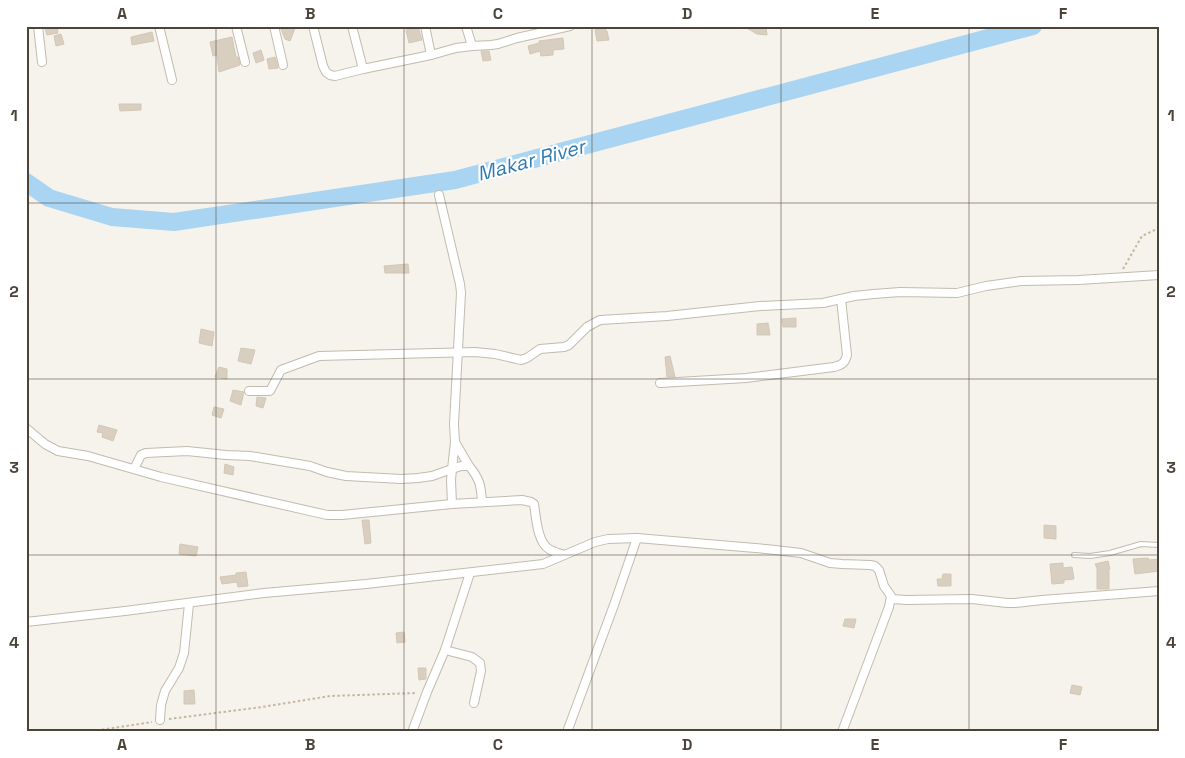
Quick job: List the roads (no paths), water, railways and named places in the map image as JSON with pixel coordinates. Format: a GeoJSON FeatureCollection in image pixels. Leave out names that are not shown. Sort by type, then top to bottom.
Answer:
{"type":"FeatureCollection","features":[{"type":"Feature","properties":{"kind":"street"},"geometry":{"type":"LineString","coordinates":[[38,26],[42,62]]}},
{"type":"Feature","properties":{"kind":"street"},"geometry":{"type":"LineString","coordinates":[[159,26],[172,80]]}},
{"type":"Feature","properties":{"kind":"street"},"geometry":{"type":"LineString","coordinates":[[236,26],[245,62]]}},
{"type":"Feature","properties":{"kind":"street"},"geometry":{"type":"LineString","coordinates":[[274,26],[283,66]]}},
{"type":"Feature","properties":{"kind":"street"},"geometry":{"type":"LineString","coordinates":[[313,26],[323,66],[326,72],[335,76],[456,48],[491,46],[570,26]]}},
{"type":"Feature","properties":{"kind":"street"},"geometry":{"type":"LineString","coordinates":[[352,26],[363,69]]}},
{"type":"Feature","properties":{"kind":"street"},"geometry":{"type":"LineString","coordinates":[[424,26],[431,54]]}},
{"type":"Feature","properties":{"kind":"street"},"geometry":{"type":"LineString","coordinates":[[466,26],[472,46]]}},
{"type":"Feature","properties":{"kind":"street"},"geometry":{"type":"LineString","coordinates":[[440,195],[461,293],[454,424],[455,442],[451,480],[452,504]]}},
{"type":"Feature","properties":{"kind":"street"},"geometry":{"type":"LineString","coordinates":[[249,391],[270,391],[281,370],[319,356],[475,352],[521,360],[540,349],[569,345],[587,327],[600,320],[667,316],[760,306],[823,303],[874,294],[900,292],[957,293],[1021,280],[1079,280],[1159,275]]}},
{"type":"Feature","properties":{"kind":"street"},"geometry":{"type":"LineString","coordinates":[[660,383],[746,378],[834,367],[843,364],[847,355],[841,299]]}},
{"type":"Feature","properties":{"kind":"street"},"geometry":{"type":"LineString","coordinates":[[26,428],[45,444],[58,451],[88,456],[161,477],[328,515],[482,502],[522,500],[531,502],[534,504],[541,539],[547,548],[564,555]]}},
{"type":"Feature","properties":{"kind":"street"},"geometry":{"type":"LineString","coordinates":[[455,442],[479,480],[482,502]]}},
{"type":"Feature","properties":{"kind":"street"},"geometry":{"type":"LineString","coordinates":[[134,469],[141,455],[146,453],[187,451],[250,456],[310,466],[346,476],[418,478],[432,476],[461,466],[470,466]]}},
{"type":"Feature","properties":{"kind":"street"},"geometry":{"type":"LineString","coordinates":[[567,732],[637,538]]}},
{"type":"Feature","properties":{"kind":"street"},"geometry":{"type":"LineString","coordinates":[[26,622],[189,604],[264,593],[366,584],[542,564],[595,542],[608,539],[637,538],[801,553],[830,562],[870,564],[875,566],[879,570],[884,586],[892,599],[842,732]]}},
{"type":"Feature","properties":{"kind":"street"},"geometry":{"type":"LineString","coordinates":[[542,564],[547,548]]}},
{"type":"Feature","properties":{"kind":"street"},"geometry":{"type":"LineString","coordinates":[[412,732],[445,650],[470,573]]}},
{"type":"Feature","properties":{"kind":"street"},"geometry":{"type":"LineString","coordinates":[[892,599],[972,599],[1015,603],[1159,591]]}},
{"type":"Feature","properties":{"kind":"street"},"geometry":{"type":"LineString","coordinates":[[160,720],[161,705],[165,692],[179,668],[184,653],[189,604]]}},
{"type":"Feature","properties":{"kind":"street"},"geometry":{"type":"LineString","coordinates":[[445,650],[472,657],[480,663],[481,671],[474,703]]}},
{"type":"Feature","properties":{"kind":"lane"},"geometry":{"type":"LineString","coordinates":[[1074,555],[1090,556],[1110,553],[1141,544],[1159,546]]}},
{"type":"Feature","properties":{"kind":"waterway","name":"Makar River"},"geometry":{"type":"LineString","coordinates":[[26,182],[49,198],[112,217],[174,222],[455,180],[1033,26]]}}]}
